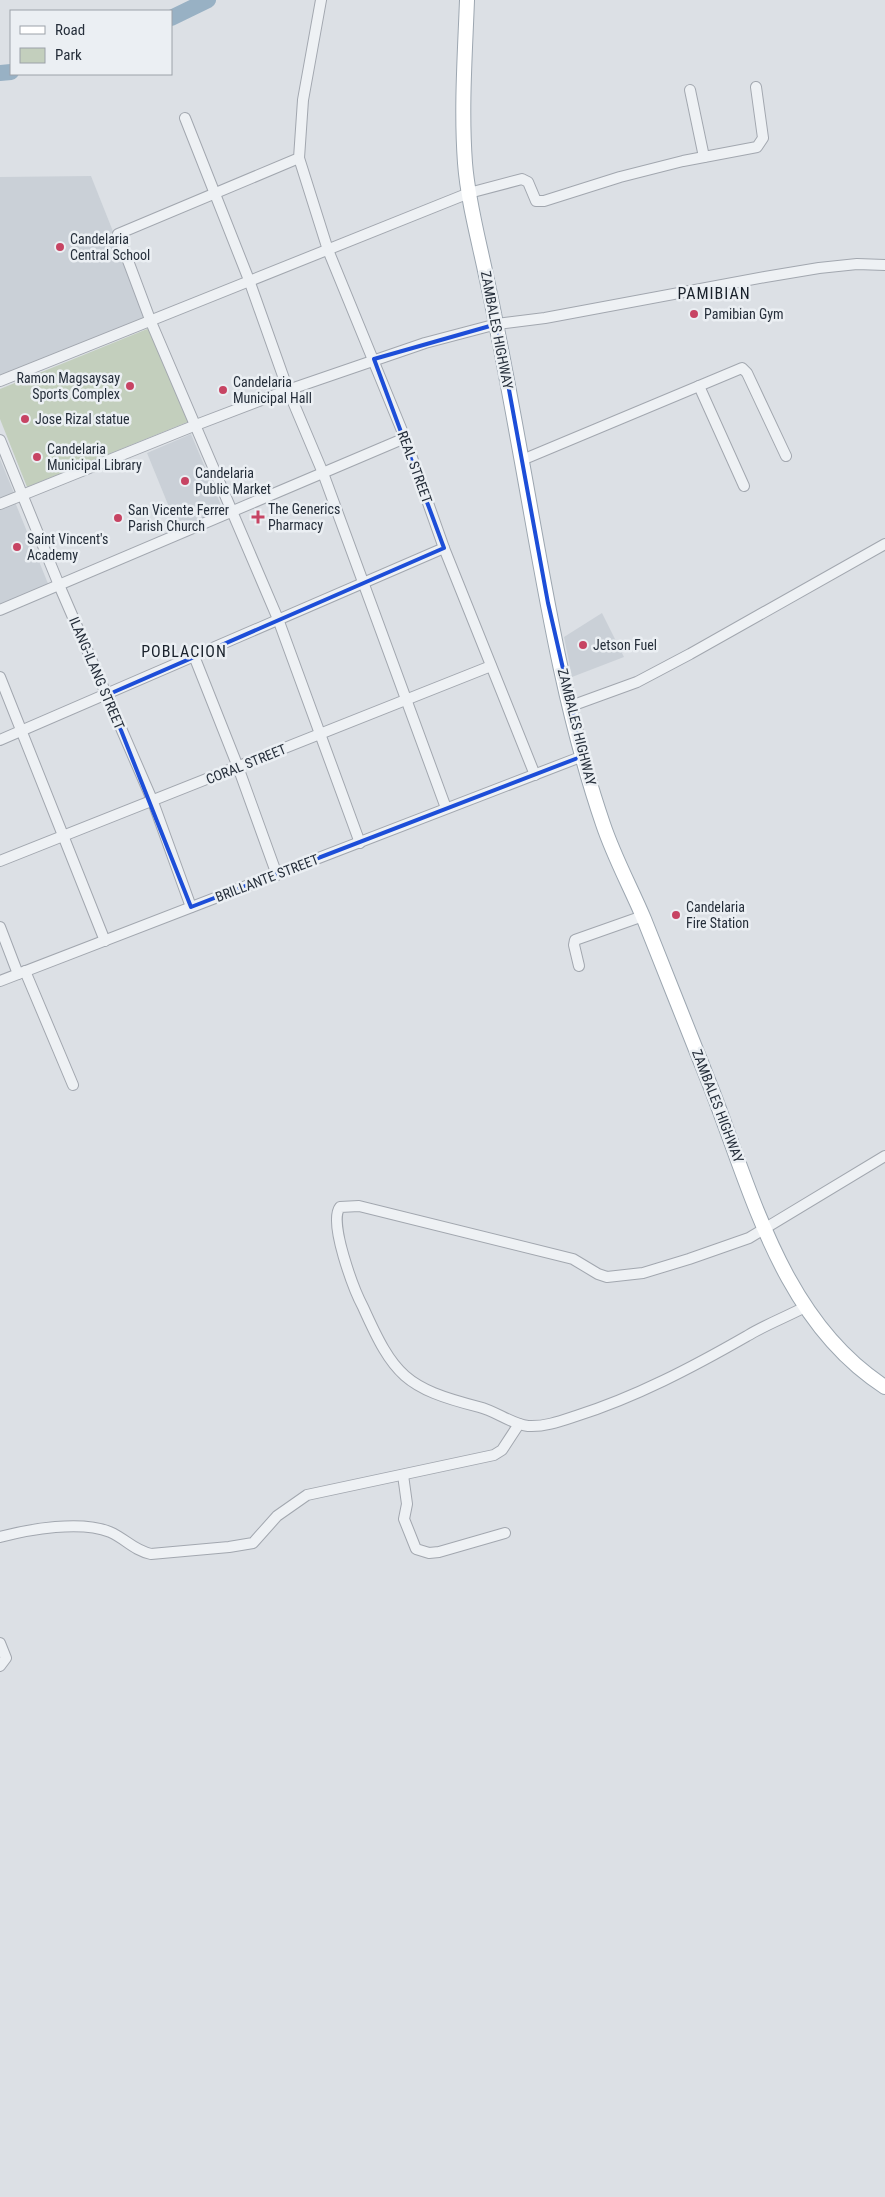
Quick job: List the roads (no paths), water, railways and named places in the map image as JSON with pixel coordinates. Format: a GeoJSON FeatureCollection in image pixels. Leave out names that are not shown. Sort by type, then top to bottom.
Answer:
{"type":"FeatureCollection","features":[{"type":"Feature","properties":{"kind":"main road","name":"ZAMBALES HIGHWAY"},"geometry":{"type":"LineString","coordinates":[[467,0],[464,102],[469,193],[496,324],[548,603],[583,756],[604,827],[643,916],[764,1228],[789,1282],[805,1308],[855,1363],[885,1388]]}},
{"type":"Feature","properties":{"kind":"street"},"geometry":{"type":"LineString","coordinates":[[320,0],[302,109],[299,158],[118,234],[151,322],[278,619],[318,734],[360,843]]}},
{"type":"Feature","properties":{"kind":"street"},"geometry":{"type":"LineString","coordinates":[[0,381],[469,193],[522,179],[528,182],[536,201],[544,201],[620,177],[704,157],[750,149],[761,143],[763,131],[756,87]]}},
{"type":"Feature","properties":{"kind":"street"},"geometry":{"type":"LineString","coordinates":[[690,90],[704,157]]}},
{"type":"Feature","properties":{"kind":"street"},"geometry":{"type":"LineString","coordinates":[[185,118],[249,280],[288,390],[323,473],[446,808]]}},
{"type":"Feature","properties":{"kind":"street","name":"REAL STREET"},"geometry":{"type":"LineString","coordinates":[[299,158],[328,250],[405,438],[444,548],[535,775]]}},
{"type":"Feature","properties":{"kind":"street"},"geometry":{"type":"LineString","coordinates":[[0,504],[196,425],[410,347],[496,324],[545,318],[810,270],[857,264],[885,265]]}},
{"type":"Feature","properties":{"kind":"street"},"geometry":{"type":"LineString","coordinates":[[522,460],[737,369],[744,370],[786,456]]}},
{"type":"Feature","properties":{"kind":"street"},"geometry":{"type":"LineString","coordinates":[[699,386],[744,486]]}},
{"type":"Feature","properties":{"kind":"street"},"geometry":{"type":"LineString","coordinates":[[0,610],[405,438]]}},
{"type":"Feature","properties":{"kind":"street","name":"ILANG-ILANG STREET"},"geometry":{"type":"LineString","coordinates":[[0,440],[59,585],[108,695],[152,802],[191,907]]}},
{"type":"Feature","properties":{"kind":"street"},"geometry":{"type":"LineString","coordinates":[[571,706],[637,682],[885,544]]}},
{"type":"Feature","properties":{"kind":"street"},"geometry":{"type":"LineString","coordinates":[[0,740],[108,695],[444,548]]}},
{"type":"Feature","properties":{"kind":"street"},"geometry":{"type":"LineString","coordinates":[[194,656],[238,767],[277,875]]}},
{"type":"Feature","properties":{"kind":"street","name":"CORAL STREET"},"geometry":{"type":"LineString","coordinates":[[0,861],[491,666]]}},
{"type":"Feature","properties":{"kind":"street"},"geometry":{"type":"LineString","coordinates":[[0,677],[105,941]]}},
{"type":"Feature","properties":{"kind":"street","name":"BRILLANTE STREET"},"geometry":{"type":"LineString","coordinates":[[0,981],[583,756]]}},
{"type":"Feature","properties":{"kind":"street"},"geometry":{"type":"LineString","coordinates":[[579,966],[574,946],[575,940],[643,916]]}},
{"type":"Feature","properties":{"kind":"street"},"geometry":{"type":"LineString","coordinates":[[0,927],[72,1085]]}},
{"type":"Feature","properties":{"kind":"street"},"geometry":{"type":"LineString","coordinates":[[805,1308],[748,1335],[720,1352],[609,1405],[539,1426],[519,1424],[484,1408],[422,1389],[397,1369],[382,1349],[358,1298],[344,1256],[336,1213],[340,1207],[359,1206],[573,1259],[598,1274],[607,1277],[622,1276],[660,1268],[749,1238],[885,1156]]}},
{"type":"Feature","properties":{"kind":"street"},"geometry":{"type":"LineString","coordinates":[[0,1537],[47,1529],[81,1526],[99,1528],[113,1534],[139,1551],[151,1554],[253,1543],[277,1516],[307,1495],[494,1455],[502,1450],[519,1424]]}},
{"type":"Feature","properties":{"kind":"street"},"geometry":{"type":"LineString","coordinates":[[403,1475],[407,1504],[404,1519],[416,1549],[429,1553],[439,1552],[505,1533]]}},
{"type":"Feature","properties":{"kind":"street"},"geometry":{"type":"LineString","coordinates":[[0,1643],[6,1658],[0,1666]]}},
{"type":"Feature","properties":{"kind":"waterway"},"geometry":{"type":"LineString","coordinates":[[172,18],[208,0]]}},
{"type":"Feature","properties":{"kind":"waterway"},"geometry":{"type":"LineString","coordinates":[[0,73],[10,72]]}},
{"type":"Feature","properties":{"kind":"place","name":"Candelaria Central School"},"geometry":{"type":"Point","coordinates":[60,247]}},
{"type":"Feature","properties":{"kind":"place","name":"Pamibian Gym"},"geometry":{"type":"Point","coordinates":[694,314]}},
{"type":"Feature","properties":{"kind":"place","name":"Ramon Magsaysay Sports Complex"},"geometry":{"type":"Point","coordinates":[130,386]}},
{"type":"Feature","properties":{"kind":"place","name":"Candelaria Municipal Hall"},"geometry":{"type":"Point","coordinates":[223,390]}},
{"type":"Feature","properties":{"kind":"place","name":"Jose Rizal statue"},"geometry":{"type":"Point","coordinates":[25,419]}},
{"type":"Feature","properties":{"kind":"place","name":"Candelaria Municipal Library"},"geometry":{"type":"Point","coordinates":[37,457]}},
{"type":"Feature","properties":{"kind":"place","name":"Candelaria Public Market"},"geometry":{"type":"Point","coordinates":[185,481]}},
{"type":"Feature","properties":{"kind":"place","name":"The Generics Pharmacy"},"geometry":{"type":"Point","coordinates":[258,517]}},
{"type":"Feature","properties":{"kind":"place","name":"San Vicente Ferrer Parish Church"},"geometry":{"type":"Point","coordinates":[118,518]}},
{"type":"Feature","properties":{"kind":"place","name":"Saint Vincent's Academy"},"geometry":{"type":"Point","coordinates":[17,547]}},
{"type":"Feature","properties":{"kind":"place","name":"Jetson Fuel"},"geometry":{"type":"Point","coordinates":[583,645]}},
{"type":"Feature","properties":{"kind":"place","name":"Candelaria Fire Station"},"geometry":{"type":"Point","coordinates":[676,915]}},
{"type":"Feature","properties":{"kind":"district","name":"PAMIBIAN"},"geometry":{"type":"Point","coordinates":[714,293]}},
{"type":"Feature","properties":{"kind":"district","name":"POBLACION"},"geometry":{"type":"Point","coordinates":[184,651]}}]}
